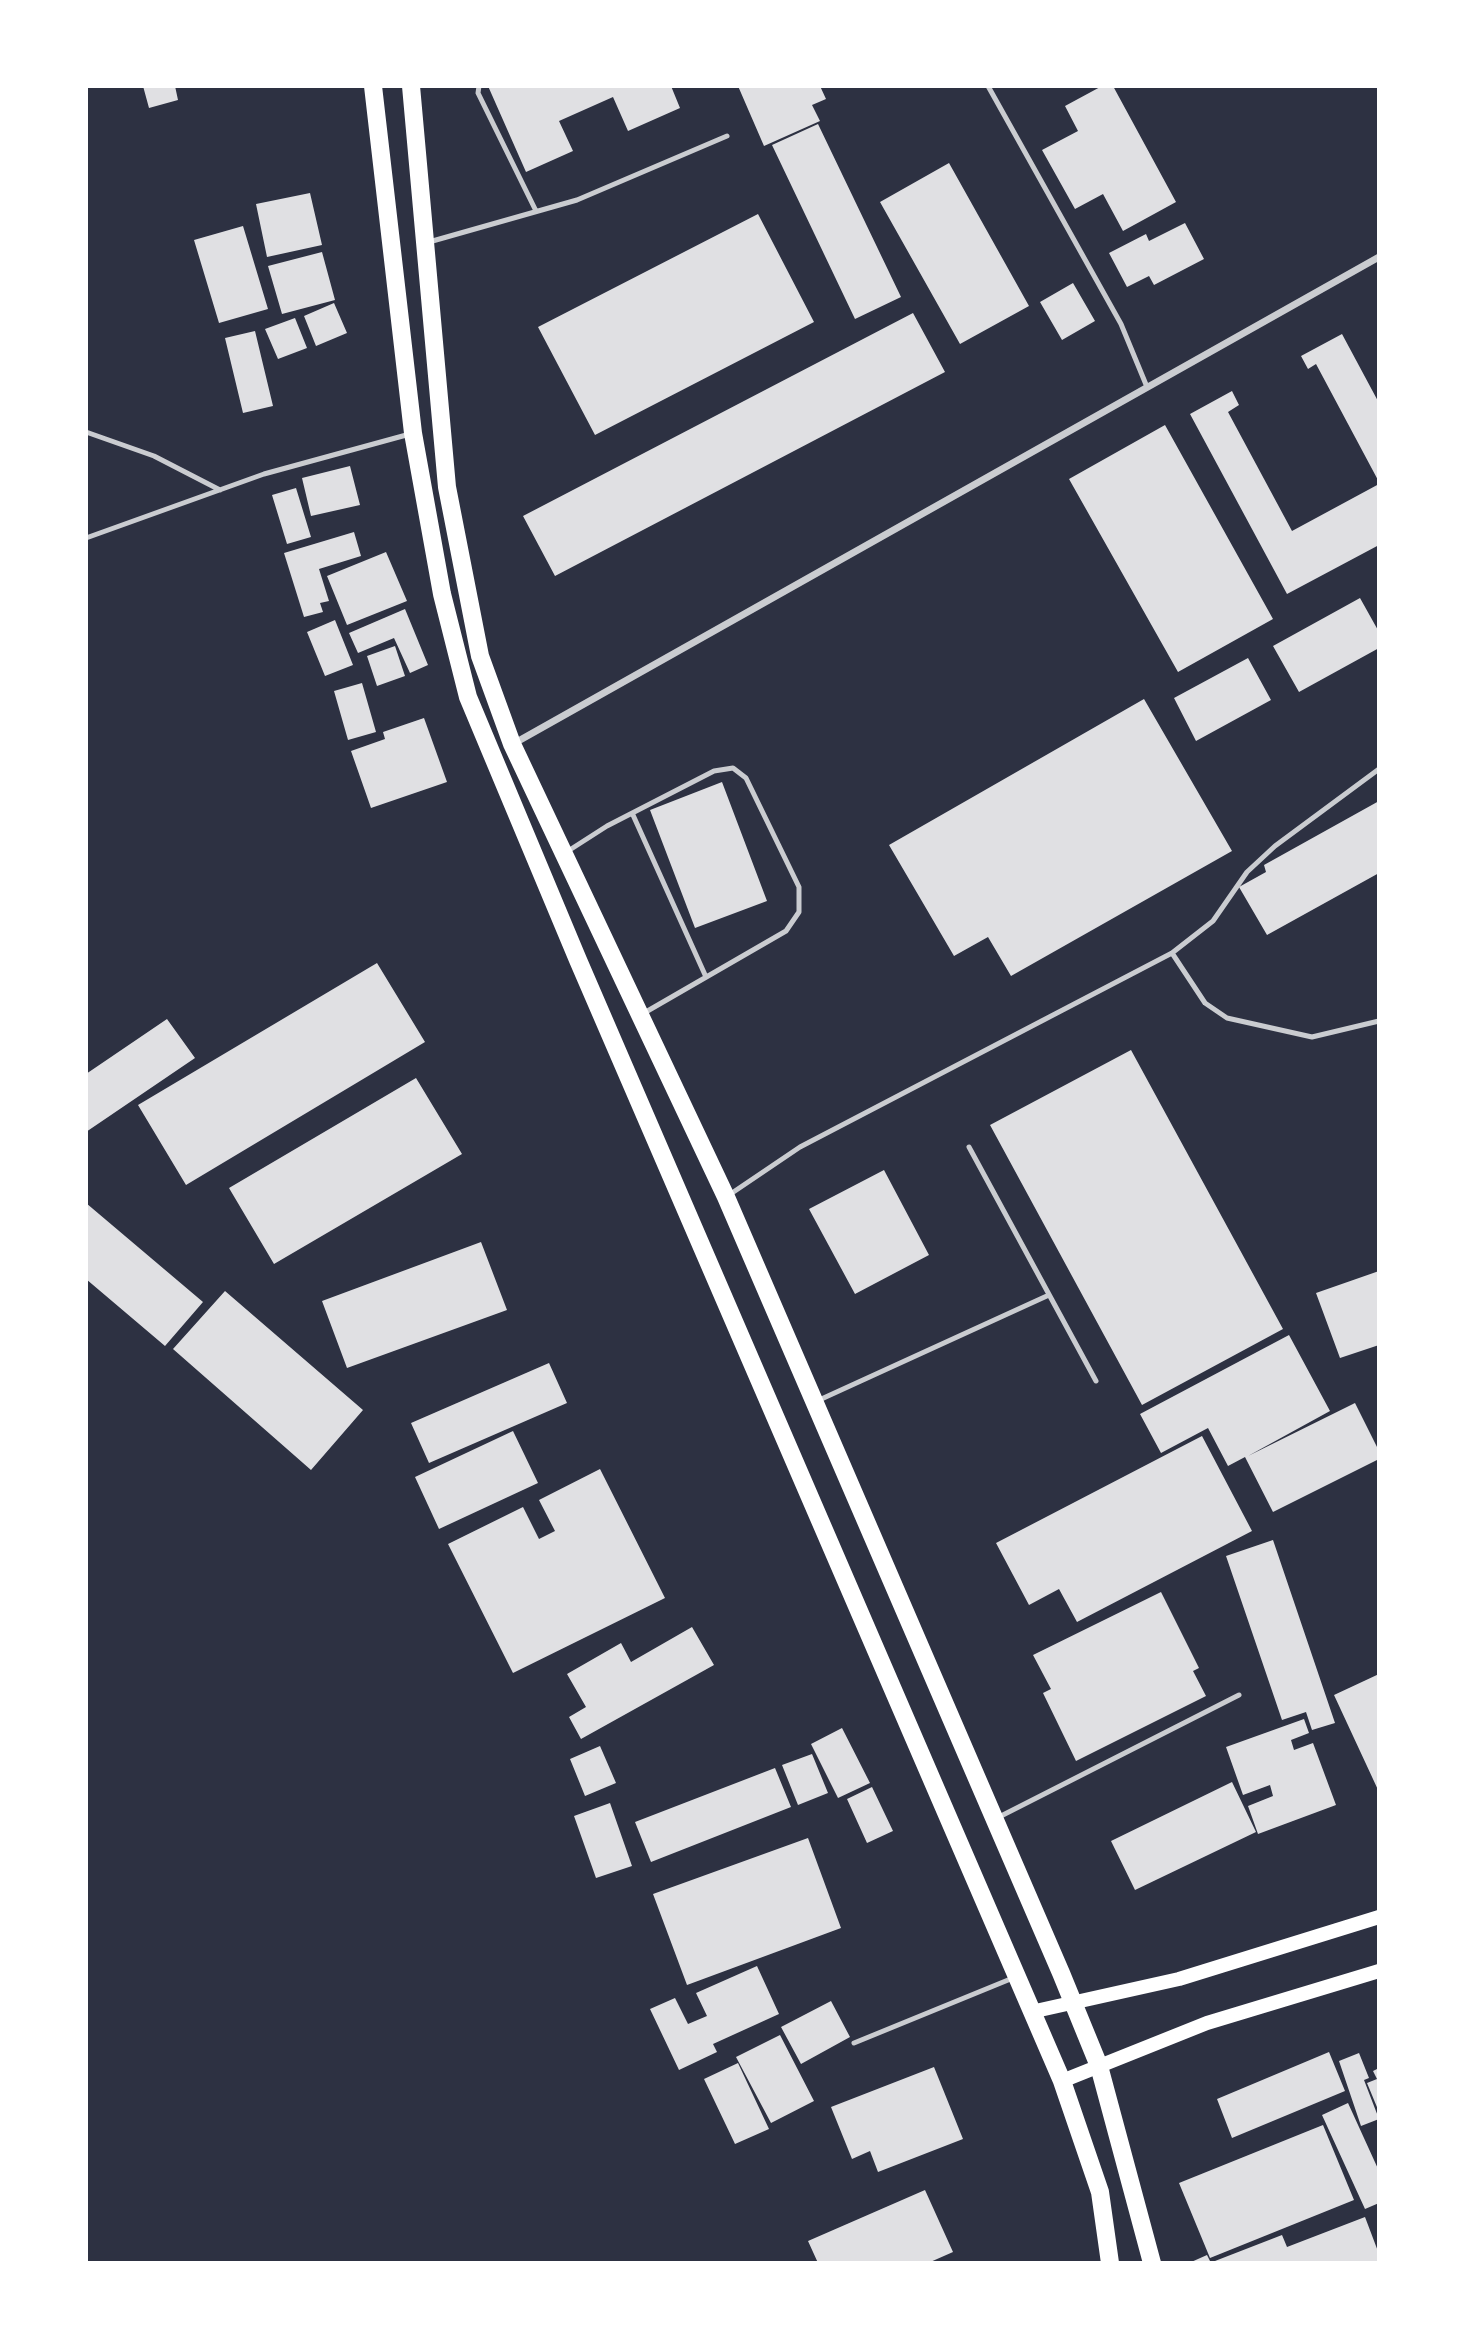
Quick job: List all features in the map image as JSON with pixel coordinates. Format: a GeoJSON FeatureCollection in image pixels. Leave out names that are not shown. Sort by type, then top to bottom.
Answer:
{"type":"FeatureCollection","features":[{"type":"Feature","properties":{"kind":"main road"},"geometry":{"type":"LineString","coordinates":[[373,86],[413,433],[442,594],[468,697],[589,986],[1062,2081],[1100,2192],[1110,2263]]}},
{"type":"Feature","properties":{"kind":"main road"},"geometry":{"type":"LineString","coordinates":[[411,86],[447,487],[480,656],[512,744],[726,1197],[1073,2003],[1099,2066],[1123,2147],[1152,2263]]}},
{"type":"Feature","properties":{"kind":"main road"},"geometry":{"type":"LineString","coordinates":[[1031,2012],[1179,1979],[1379,1917]]}},
{"type":"Feature","properties":{"kind":"main road"},"geometry":{"type":"LineString","coordinates":[[1062,2081],[1207,2024],[1379,1971]]}},
{"type":"Feature","properties":{"kind":"street"},"geometry":{"type":"LineString","coordinates":[[512,744],[1379,257]]}},
{"type":"Feature","properties":{"kind":"lane"},"geometry":{"type":"LineString","coordinates":[[479,86],[478,93],[536,211]]}},
{"type":"Feature","properties":{"kind":"lane"},"geometry":{"type":"LineString","coordinates":[[988,86],[1121,324],[1147,387]]}},
{"type":"Feature","properties":{"kind":"lane"},"geometry":{"type":"LineString","coordinates":[[426,242],[577,200],[727,136]]}},
{"type":"Feature","properties":{"kind":"lane"},"geometry":{"type":"LineString","coordinates":[[86,432],[154,456],[220,490]]}},
{"type":"Feature","properties":{"kind":"lane"},"geometry":{"type":"LineString","coordinates":[[86,538],[264,474],[413,433]]}},
{"type":"Feature","properties":{"kind":"lane"},"geometry":{"type":"LineString","coordinates":[[564,854],[607,826],[633,815],[714,771],[733,768],[746,778],[799,887],[799,912],[786,931],[641,1014]]}},
{"type":"Feature","properties":{"kind":"lane"},"geometry":{"type":"LineString","coordinates":[[726,1197],[800,1147],[1172,953],[1213,922],[1247,872],[1275,846],[1379,769]]}},
{"type":"Feature","properties":{"kind":"lane"},"geometry":{"type":"LineString","coordinates":[[633,815],[706,976]]}},
{"type":"Feature","properties":{"kind":"lane"},"geometry":{"type":"LineString","coordinates":[[1172,953],[1205,1003],[1227,1018],[1312,1037],[1379,1021]]}},
{"type":"Feature","properties":{"kind":"lane"},"geometry":{"type":"LineString","coordinates":[[969,1147],[1096,1381]]}},
{"type":"Feature","properties":{"kind":"lane"},"geometry":{"type":"LineString","coordinates":[[814,1402],[1049,1295]]}},
{"type":"Feature","properties":{"kind":"lane"},"geometry":{"type":"LineString","coordinates":[[994,1819],[1239,1695]]}},
{"type":"Feature","properties":{"kind":"lane"},"geometry":{"type":"LineString","coordinates":[[854,2043],[1016,1977]]}},
{"type":"Feature","properties":{"kind":"building"},"geometry":{"type":"Polygon","coordinates":[[[143,86],[175,86],[178,100],[149,108],[143,86]]]}},
{"type":"Feature","properties":{"kind":"building"},"geometry":{"type":"Polygon","coordinates":[[[488,86],[671,86],[680,108],[628,131],[613,97],[559,121],[573,151],[526,172],[488,86]]]}},
{"type":"Feature","properties":{"kind":"building"},"geometry":{"type":"Polygon","coordinates":[[[738,86],[820,86],[826,99],[812,105],[820,121],[764,146],[738,86]]]}},
{"type":"Feature","properties":{"kind":"building"},"geometry":{"type":"Polygon","coordinates":[[[1102,86],[1113,86],[1176,202],[1123,231],[1103,194],[1075,209],[1042,150],[1078,131],[1065,106],[1102,86]]]}},
{"type":"Feature","properties":{"kind":"building"},"geometry":{"type":"Polygon","coordinates":[[[818,124],[901,297],[855,319],[772,145],[818,124]]]}},
{"type":"Feature","properties":{"kind":"building"},"geometry":{"type":"Polygon","coordinates":[[[949,163],[1029,306],[960,344],[880,202],[949,163]]]}},
{"type":"Feature","properties":{"kind":"building"},"geometry":{"type":"Polygon","coordinates":[[[310,193],[322,245],[267,257],[256,204],[310,193]]]}},
{"type":"Feature","properties":{"kind":"building"},"geometry":{"type":"Polygon","coordinates":[[[758,214],[814,322],[595,435],[538,327],[758,214]]]}},
{"type":"Feature","properties":{"kind":"building"},"geometry":{"type":"Polygon","coordinates":[[[1185,223],[1204,259],[1154,285],[1149,276],[1127,287],[1109,253],[1146,234],[1149,241],[1185,223]]]}},
{"type":"Feature","properties":{"kind":"building"},"geometry":{"type":"Polygon","coordinates":[[[243,226],[268,309],[219,323],[194,240],[243,226]]]}},
{"type":"Feature","properties":{"kind":"building"},"geometry":{"type":"Polygon","coordinates":[[[322,252],[335,300],[282,314],[268,266],[322,252]]]}},
{"type":"Feature","properties":{"kind":"building"},"geometry":{"type":"Polygon","coordinates":[[[1073,283],[1095,321],[1062,340],[1040,302],[1073,283]]]}},
{"type":"Feature","properties":{"kind":"building"},"geometry":{"type":"Polygon","coordinates":[[[334,303],[347,333],[316,346],[304,316],[334,303]]]}},
{"type":"Feature","properties":{"kind":"building"},"geometry":{"type":"Polygon","coordinates":[[[913,313],[945,372],[555,576],[523,516],[913,313]]]}},
{"type":"Feature","properties":{"kind":"building"},"geometry":{"type":"Polygon","coordinates":[[[295,318],[307,348],[278,359],[265,329],[295,318]]]}},
{"type":"Feature","properties":{"kind":"building"},"geometry":{"type":"Polygon","coordinates":[[[255,331],[273,406],[243,413],[225,338],[255,331]]]}},
{"type":"Feature","properties":{"kind":"building"},"geometry":{"type":"Polygon","coordinates":[[[1342,334],[1379,403],[1379,482],[1316,364],[1308,369],[1301,356],[1342,334]]]}},
{"type":"Feature","properties":{"kind":"building"},"geometry":{"type":"Polygon","coordinates":[[[1232,391],[1239,405],[1228,412],[1292,531],[1379,484],[1379,545],[1287,594],[1190,414],[1232,391]]]}},
{"type":"Feature","properties":{"kind":"building"},"geometry":{"type":"Polygon","coordinates":[[[1165,425],[1273,619],[1178,672],[1069,479],[1165,425]]]}},
{"type":"Feature","properties":{"kind":"building"},"geometry":{"type":"Polygon","coordinates":[[[350,466],[360,505],[311,516],[302,478],[350,466]]]}},
{"type":"Feature","properties":{"kind":"building"},"geometry":{"type":"Polygon","coordinates":[[[296,488],[311,537],[287,544],[272,495],[296,488]]]}},
{"type":"Feature","properties":{"kind":"building"},"geometry":{"type":"Polygon","coordinates":[[[354,532],[361,556],[319,569],[329,601],[320,603],[323,612],[304,617],[284,553],[354,532]]]}},
{"type":"Feature","properties":{"kind":"building"},"geometry":{"type":"Polygon","coordinates":[[[386,552],[407,601],[347,625],[327,576],[386,552]]]}},
{"type":"Feature","properties":{"kind":"building"},"geometry":{"type":"Polygon","coordinates":[[[1360,598],[1379,632],[1379,648],[1299,692],[1273,646],[1360,598]]]}},
{"type":"Feature","properties":{"kind":"building"},"geometry":{"type":"Polygon","coordinates":[[[405,609],[428,665],[410,673],[394,638],[358,653],[349,633],[405,609]]]}},
{"type":"Feature","properties":{"kind":"building"},"geometry":{"type":"Polygon","coordinates":[[[335,620],[353,665],[325,676],[307,632],[335,620]]]}},
{"type":"Feature","properties":{"kind":"building"},"geometry":{"type":"Polygon","coordinates":[[[395,646],[405,676],[377,686],[367,656],[395,646]]]}},
{"type":"Feature","properties":{"kind":"building"},"geometry":{"type":"Polygon","coordinates":[[[1248,658],[1271,700],[1196,741],[1174,698],[1248,658]]]}},
{"type":"Feature","properties":{"kind":"building"},"geometry":{"type":"Polygon","coordinates":[[[362,683],[376,732],[348,740],[334,691],[362,683]]]}},
{"type":"Feature","properties":{"kind":"building"},"geometry":{"type":"Polygon","coordinates":[[[1144,699],[1232,851],[1011,976],[988,937],[954,956],[889,845],[1144,699]]]}},
{"type":"Feature","properties":{"kind":"building"},"geometry":{"type":"Polygon","coordinates":[[[424,718],[447,782],[371,808],[351,751],[385,739],[383,732],[424,718]]]}},
{"type":"Feature","properties":{"kind":"building"},"geometry":{"type":"Polygon","coordinates":[[[722,782],[767,901],[695,928],[650,810],[722,782]]]}},
{"type":"Feature","properties":{"kind":"building"},"geometry":{"type":"Polygon","coordinates":[[[1379,801],[1379,873],[1267,935],[1239,887],[1266,872],[1264,865],[1379,801]]]}},
{"type":"Feature","properties":{"kind":"building"},"geometry":{"type":"Polygon","coordinates":[[[377,963],[425,1042],[186,1185],[138,1105],[377,963]]]}},
{"type":"Feature","properties":{"kind":"building"},"geometry":{"type":"Polygon","coordinates":[[[167,1019],[195,1058],[86,1132],[86,1074],[167,1019]]]}},
{"type":"Feature","properties":{"kind":"building"},"geometry":{"type":"Polygon","coordinates":[[[1131,1050],[1283,1329],[1142,1405],[990,1125],[1131,1050]]]}},
{"type":"Feature","properties":{"kind":"building"},"geometry":{"type":"Polygon","coordinates":[[[416,1078],[462,1154],[274,1264],[229,1188],[416,1078]]]}},
{"type":"Feature","properties":{"kind":"building"},"geometry":{"type":"Polygon","coordinates":[[[884,1170],[929,1255],[855,1294],[809,1209],[884,1170]]]}},
{"type":"Feature","properties":{"kind":"building"},"geometry":{"type":"Polygon","coordinates":[[[86,1203],[203,1302],[165,1346],[86,1279],[86,1203]]]}},
{"type":"Feature","properties":{"kind":"building"},"geometry":{"type":"Polygon","coordinates":[[[481,1242],[507,1310],[347,1368],[322,1301],[481,1242]]]}},
{"type":"Feature","properties":{"kind":"building"},"geometry":{"type":"Polygon","coordinates":[[[1379,1271],[1379,1345],[1340,1358],[1316,1293],[1379,1271]]]}},
{"type":"Feature","properties":{"kind":"building"},"geometry":{"type":"Polygon","coordinates":[[[225,1291],[363,1410],[311,1470],[173,1349],[225,1291]]]}},
{"type":"Feature","properties":{"kind":"building"},"geometry":{"type":"Polygon","coordinates":[[[1289,1335],[1330,1411],[1248,1456],[1355,1403],[1379,1451],[1379,1459],[1273,1512],[1245,1457],[1228,1466],[1208,1428],[1161,1453],[1140,1414],[1289,1335]]]}},
{"type":"Feature","properties":{"kind":"building"},"geometry":{"type":"Polygon","coordinates":[[[549,1363],[567,1403],[429,1463],[411,1423],[549,1363]]]}},
{"type":"Feature","properties":{"kind":"building"},"geometry":{"type":"Polygon","coordinates":[[[513,1431],[538,1483],[439,1529],[415,1477],[513,1431]]]}},
{"type":"Feature","properties":{"kind":"building"},"geometry":{"type":"Polygon","coordinates":[[[1202,1436],[1252,1531],[1077,1622],[1059,1589],[1029,1605],[996,1543],[1202,1436]]]}},
{"type":"Feature","properties":{"kind":"building"},"geometry":{"type":"Polygon","coordinates":[[[600,1469],[665,1598],[513,1673],[448,1544],[523,1507],[539,1539],[555,1531],[539,1500],[600,1469]]]}},
{"type":"Feature","properties":{"kind":"building"},"geometry":{"type":"Polygon","coordinates":[[[1273,1540],[1335,1723],[1312,1730],[1306,1712],[1282,1720],[1226,1556],[1273,1540]]]}},
{"type":"Feature","properties":{"kind":"building"},"geometry":{"type":"Polygon","coordinates":[[[1161,1592],[1199,1668],[1193,1671],[1206,1696],[1076,1761],[1043,1693],[1051,1689],[1033,1655],[1161,1592]]]}},
{"type":"Feature","properties":{"kind":"building"},"geometry":{"type":"Polygon","coordinates":[[[692,1627],[714,1665],[581,1739],[569,1717],[586,1707],[567,1674],[621,1643],[631,1662],[692,1627]]]}},
{"type":"Feature","properties":{"kind":"building"},"geometry":{"type":"Polygon","coordinates":[[[1379,1674],[1379,1792],[1334,1695],[1379,1674]]]}},
{"type":"Feature","properties":{"kind":"building"},"geometry":{"type":"Polygon","coordinates":[[[1304,1719],[1309,1733],[1291,1740],[1294,1750],[1313,1743],[1336,1805],[1258,1834],[1248,1806],[1273,1796],[1270,1785],[1243,1795],[1226,1747],[1304,1719]]]}},
{"type":"Feature","properties":{"kind":"building"},"geometry":{"type":"Polygon","coordinates":[[[842,1728],[870,1783],[838,1798],[811,1744],[842,1728]]]}},
{"type":"Feature","properties":{"kind":"building"},"geometry":{"type":"Polygon","coordinates":[[[600,1746],[616,1783],[585,1796],[570,1759],[600,1746]]]}},
{"type":"Feature","properties":{"kind":"building"},"geometry":{"type":"Polygon","coordinates":[[[812,1754],[828,1793],[798,1805],[782,1765],[812,1754]]]}},
{"type":"Feature","properties":{"kind":"building"},"geometry":{"type":"Polygon","coordinates":[[[775,1768],[791,1807],[651,1862],[635,1822],[775,1768]]]}},
{"type":"Feature","properties":{"kind":"building"},"geometry":{"type":"Polygon","coordinates":[[[1232,1782],[1256,1832],[1135,1890],[1111,1841],[1232,1782]]]}},
{"type":"Feature","properties":{"kind":"building"},"geometry":{"type":"Polygon","coordinates":[[[872,1787],[893,1831],[867,1843],[847,1799],[872,1787]]]}},
{"type":"Feature","properties":{"kind":"building"},"geometry":{"type":"Polygon","coordinates":[[[610,1803],[632,1866],[596,1878],[574,1816],[610,1803]]]}},
{"type":"Feature","properties":{"kind":"building"},"geometry":{"type":"Polygon","coordinates":[[[808,1838],[841,1928],[687,1985],[653,1894],[808,1838]]]}},
{"type":"Feature","properties":{"kind":"building"},"geometry":{"type":"Polygon","coordinates":[[[757,1966],[779,2014],[713,2044],[717,2052],[679,2070],[650,2009],[675,1998],[688,2024],[707,2016],[696,1993],[757,1966]]]}},
{"type":"Feature","properties":{"kind":"building"},"geometry":{"type":"Polygon","coordinates":[[[831,2001],[850,2037],[801,2064],[781,2027],[831,2001]]]}},
{"type":"Feature","properties":{"kind":"building"},"geometry":{"type":"Polygon","coordinates":[[[780,2035],[814,2101],[771,2123],[736,2057],[780,2035]]]}},
{"type":"Feature","properties":{"kind":"building"},"geometry":{"type":"Polygon","coordinates":[[[1329,2052],[1345,2091],[1232,2138],[1217,2099],[1329,2052]]]}},
{"type":"Feature","properties":{"kind":"building"},"geometry":{"type":"Polygon","coordinates":[[[1359,2053],[1369,2078],[1364,2080],[1379,2119],[1361,2126],[1339,2061],[1359,2053]]]}},
{"type":"Feature","properties":{"kind":"building"},"geometry":{"type":"Polygon","coordinates":[[[738,2063],[769,2129],[735,2144],[704,2079],[738,2063]]]}},
{"type":"Feature","properties":{"kind":"building"},"geometry":{"type":"Polygon","coordinates":[[[934,2067],[963,2139],[878,2172],[870,2151],[852,2159],[831,2107],[934,2067]]]}},
{"type":"Feature","properties":{"kind":"building"},"geometry":{"type":"Polygon","coordinates":[[[1379,2068],[1379,2112],[1367,2083],[1377,2079],[1373,2071],[1379,2068]]]}},
{"type":"Feature","properties":{"kind":"building"},"geometry":{"type":"Polygon","coordinates":[[[1348,2103],[1379,2171],[1379,2203],[1365,2209],[1322,2115],[1348,2103]]]}},
{"type":"Feature","properties":{"kind":"building"},"geometry":{"type":"Polygon","coordinates":[[[1323,2125],[1354,2200],[1210,2258],[1179,2183],[1323,2125]]]}},
{"type":"Feature","properties":{"kind":"building"},"geometry":{"type":"Polygon","coordinates":[[[925,2190],[953,2252],[928,2263],[818,2263],[808,2241],[925,2190]]]}},
{"type":"Feature","properties":{"kind":"building"},"geometry":{"type":"Polygon","coordinates":[[[1365,2217],[1379,2254],[1379,2263],[1215,2261],[1282,2235],[1287,2247],[1365,2217]]]}},
{"type":"Feature","properties":{"kind":"building"},"geometry":{"type":"Polygon","coordinates":[[[1207,2255],[1211,2263],[1189,2263],[1207,2255]]]}}]}
